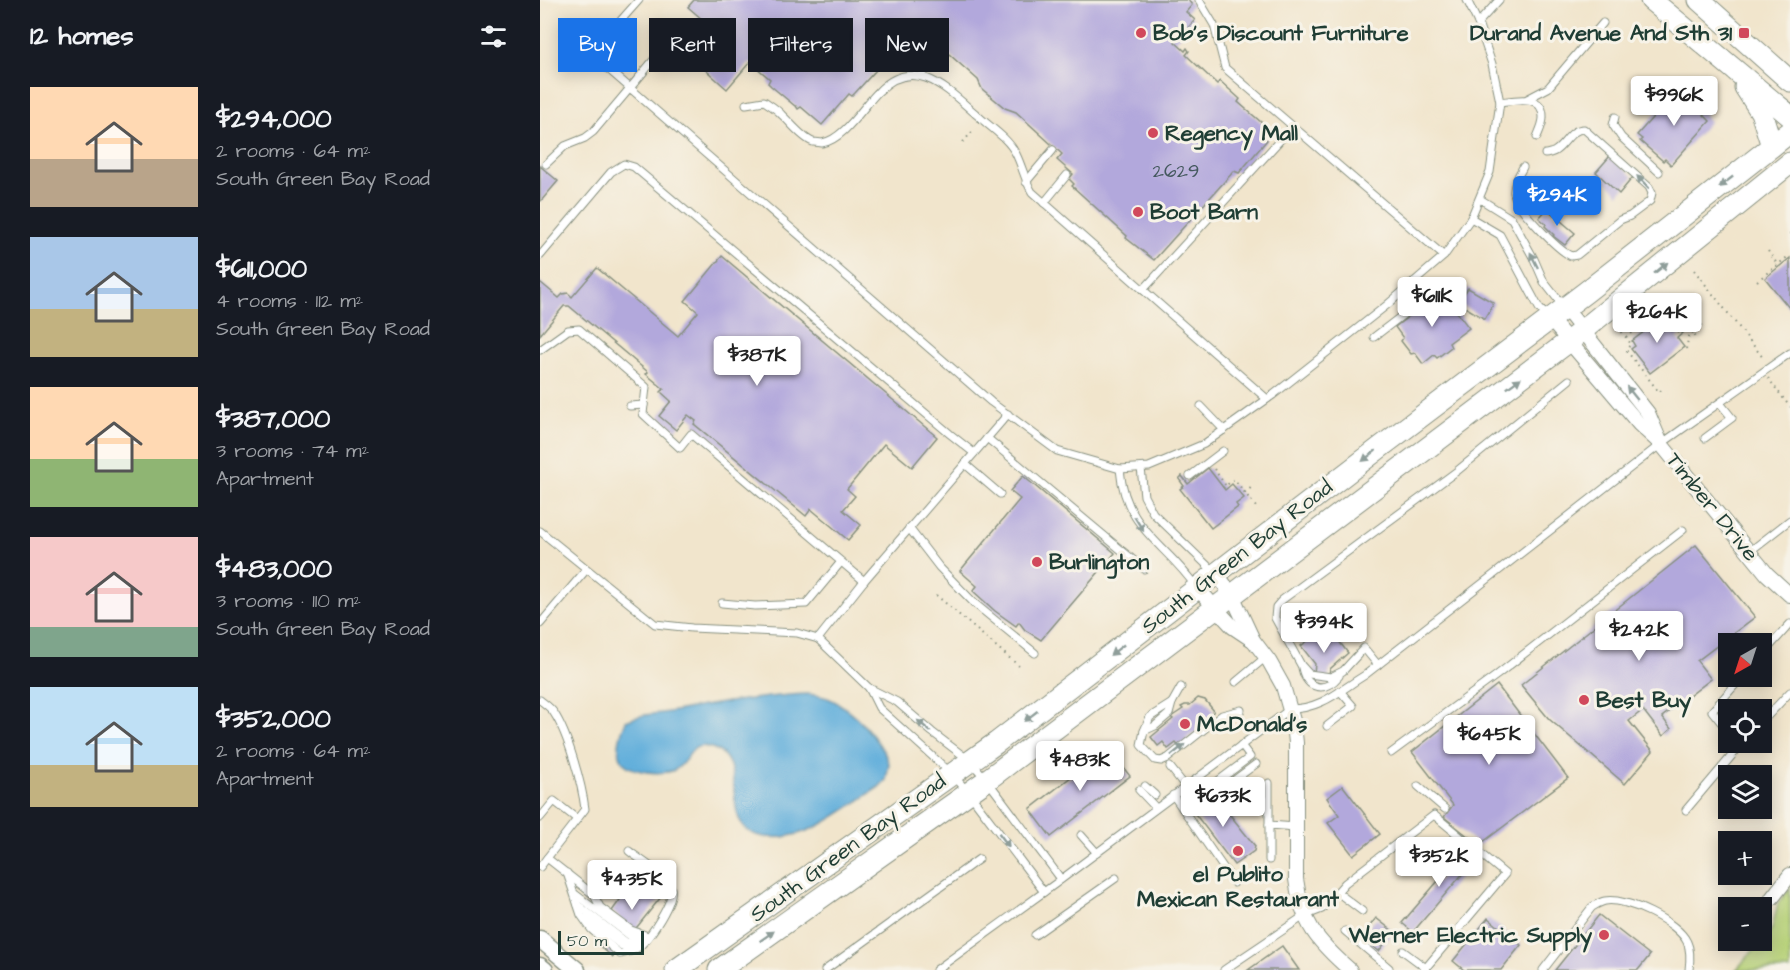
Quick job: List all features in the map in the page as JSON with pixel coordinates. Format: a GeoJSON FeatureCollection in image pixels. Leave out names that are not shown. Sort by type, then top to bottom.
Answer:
{"type":"FeatureCollection","features":[{"type":"Feature","properties":{"kind":"main road"},"geometry":{"type":"LineString","coordinates":[[1651,0],[1790,116]]}},
{"type":"Feature","properties":{"kind":"main road"},"geometry":{"type":"LineString","coordinates":[[1698,0],[1786,73]]}},
{"type":"Feature","properties":{"kind":"main road"},"geometry":{"type":"LineString","coordinates":[[1730,67],[1761,112],[1772,146]]}},
{"type":"Feature","properties":{"kind":"main road","name":"South Green Bay Road"},"geometry":{"type":"LineString","coordinates":[[1225,586],[1413,459],[1566,325],[1675,222],[1790,132]]}},
{"type":"Feature","properties":{"kind":"main road","name":"South Green Bay Road"},"geometry":{"type":"LineString","coordinates":[[1225,586],[1387,464],[1425,413],[1566,325],[1728,214],[1790,163]]}},
{"type":"Feature","properties":{"kind":"main road"},"geometry":{"type":"LineString","coordinates":[[1728,214],[1790,180]]}},
{"type":"Feature","properties":{"kind":"main road"},"geometry":{"type":"LineString","coordinates":[[1206,599],[1225,586]]}},
{"type":"Feature","properties":{"kind":"main road","name":"South Green Bay Road"},"geometry":{"type":"LineString","coordinates":[[980,772],[1077,680],[1206,599]]}},
{"type":"Feature","properties":{"kind":"main road","name":"South Green Bay Road"},"geometry":{"type":"LineString","coordinates":[[676,970],[742,924],[960,783],[1070,717],[1107,678],[1206,599]]}},
{"type":"Feature","properties":{"kind":"main road","name":"South Green Bay Road"},"geometry":{"type":"LineString","coordinates":[[719,970],[832,891],[874,849],[947,798],[960,783]]}},
{"type":"Feature","properties":{"kind":"main road"},"geometry":{"type":"LineString","coordinates":[[699,970],[714,960],[742,924]]}},
{"type":"Feature","properties":{"kind":"street","name":"Timber Drive"},"geometry":{"type":"LineString","coordinates":[[1566,325],[1639,424],[1661,444],[1767,574],[1790,595]]}},
{"type":"Feature","properties":{"kind":"street"},"geometry":{"type":"LineString","coordinates":[[1225,586],[1253,640],[1283,686],[1290,710],[1296,743],[1298,898],[1313,933],[1325,948],[1350,970]]}},
{"type":"Feature","properties":{"kind":"street"},"geometry":{"type":"LineString","coordinates":[[1206,599],[1233,627],[1253,640]]}},
{"type":"Feature","properties":{"kind":"street"},"geometry":{"type":"LineString","coordinates":[[1772,898],[1790,875]]}},
{"type":"Feature","properties":{"kind":"street"},"geometry":{"type":"LineString","coordinates":[[540,939],[577,970]]}},
{"type":"Feature","properties":{"kind":"street"},"geometry":{"type":"LineString","coordinates":[[540,966],[545,970]]}},
{"type":"Feature","properties":{"kind":"lane"},"geometry":{"type":"LineString","coordinates":[[639,0],[591,54],[967,382],[1057,451],[1120,469],[1149,467],[1204,444],[1267,399],[1444,256],[1471,218],[1490,172],[1500,102],[1492,64],[1470,1]]}},
{"type":"Feature","properties":{"kind":"lane"},"geometry":{"type":"LineString","coordinates":[[1199,0],[1214,26],[1225,68],[1444,256]]}},
{"type":"Feature","properties":{"kind":"lane"},"geometry":{"type":"LineString","coordinates":[[1478,23],[1499,0]]}},
{"type":"Feature","properties":{"kind":"lane"},"geometry":{"type":"LineString","coordinates":[[1500,102],[1527,99],[1548,88],[1603,23]]}},
{"type":"Feature","properties":{"kind":"lane"},"geometry":{"type":"LineString","coordinates":[[546,164],[565,146],[593,132],[649,65]]}},
{"type":"Feature","properties":{"kind":"lane"},"geometry":{"type":"LineString","coordinates":[[921,76],[923,72]]}},
{"type":"Feature","properties":{"kind":"lane"},"geometry":{"type":"LineString","coordinates":[[746,104],[764,101],[780,112],[813,142],[823,143],[834,139],[845,130],[880,89],[893,80],[921,76],[935,81],[952,93],[1007,142],[1016,153],[1032,192],[1267,399]]}},
{"type":"Feature","properties":{"kind":"lane"},"geometry":{"type":"LineString","coordinates":[[1527,99],[1536,102],[1543,118],[1537,137]]}},
{"type":"Feature","properties":{"kind":"lane"},"geometry":{"type":"LineString","coordinates":[[1615,117],[1613,125],[1621,137],[1659,172]]}},
{"type":"Feature","properties":{"kind":"lane"},"geometry":{"type":"LineString","coordinates":[[1143,290],[1292,127]]}},
{"type":"Feature","properties":{"kind":"lane"},"geometry":{"type":"LineString","coordinates":[[1523,167],[1517,178],[1514,192],[1516,200],[1536,226],[1571,256],[1577,255],[1620,220],[1630,216],[1650,201],[1652,193],[1649,187],[1584,129],[1574,131],[1555,152],[1545,154]]}},
{"type":"Feature","properties":{"kind":"lane"},"geometry":{"type":"LineString","coordinates":[[1026,182],[1053,150]]}},
{"type":"Feature","properties":{"kind":"lane"},"geometry":{"type":"LineString","coordinates":[[540,256],[611,172],[624,164],[634,167],[974,453]]}},
{"type":"Feature","properties":{"kind":"lane"},"geometry":{"type":"LineString","coordinates":[[1044,203],[1067,175]]}},
{"type":"Feature","properties":{"kind":"lane"},"geometry":{"type":"LineString","coordinates":[[1480,199],[1512,219],[1566,325]]}},
{"type":"Feature","properties":{"kind":"lane"},"geometry":{"type":"LineString","coordinates":[[1471,218],[1500,235],[1539,308],[1566,325]]}},
{"type":"Feature","properties":{"kind":"lane"},"geometry":{"type":"LineString","coordinates":[[1414,282],[1424,298]]}},
{"type":"Feature","properties":{"kind":"lane"},"geometry":{"type":"LineString","coordinates":[[1374,337],[1438,288]]}},
{"type":"Feature","properties":{"kind":"lane"},"geometry":{"type":"LineString","coordinates":[[540,350],[567,330],[579,329],[646,387],[643,414],[680,448],[691,434],[864,581]]}},
{"type":"Feature","properties":{"kind":"lane"},"geometry":{"type":"LineString","coordinates":[[936,970],[1290,710],[1304,710],[1317,706],[1378,665],[1661,444],[1790,353]]}},
{"type":"Feature","properties":{"kind":"lane"},"geometry":{"type":"LineString","coordinates":[[1378,665],[1364,648],[1344,671],[1331,678],[1310,674],[1301,665],[1275,618],[1276,607],[1282,600],[1457,471],[1569,380]]}},
{"type":"Feature","properties":{"kind":"lane"},"geometry":{"type":"LineString","coordinates":[[1705,438],[1732,418],[1720,403]]}},
{"type":"Feature","properties":{"kind":"lane"},"geometry":{"type":"LineString","coordinates":[[630,406],[644,405]]}},
{"type":"Feature","properties":{"kind":"lane"},"geometry":{"type":"LineString","coordinates":[[1201,406],[1224,430]]}},
{"type":"Feature","properties":{"kind":"lane"},"geometry":{"type":"LineString","coordinates":[[818,639],[864,581],[1008,414]]}},
{"type":"Feature","properties":{"kind":"lane"},"geometry":{"type":"LineString","coordinates":[[987,438],[1144,569]]}},
{"type":"Feature","properties":{"kind":"lane"},"geometry":{"type":"LineString","coordinates":[[1190,476],[1223,451]]}},
{"type":"Feature","properties":{"kind":"lane"},"geometry":{"type":"LineString","coordinates":[[965,464],[1000,494]]}},
{"type":"Feature","properties":{"kind":"lane"},"geometry":{"type":"LineString","coordinates":[[1141,468],[1144,496],[1153,513],[1225,586]]}},
{"type":"Feature","properties":{"kind":"lane"},"geometry":{"type":"LineString","coordinates":[[1120,469],[1124,495],[1144,532],[1184,569],[1206,599]]}},
{"type":"Feature","properties":{"kind":"lane"},"geometry":{"type":"LineString","coordinates":[[1749,552],[1790,520]]}},
{"type":"Feature","properties":{"kind":"lane"},"geometry":{"type":"LineString","coordinates":[[909,528],[939,567],[974,603],[1035,653]]}},
{"type":"Feature","properties":{"kind":"lane"},"geometry":{"type":"LineString","coordinates":[[1391,753],[1497,675],[1683,530]]}},
{"type":"Feature","properties":{"kind":"lane"},"geometry":{"type":"LineString","coordinates":[[540,531],[655,624],[797,633],[818,639],[870,688],[897,702],[980,772],[1061,879]]}},
{"type":"Feature","properties":{"kind":"lane"},"geometry":{"type":"LineString","coordinates":[[722,603],[755,606],[806,604],[841,562]]}},
{"type":"Feature","properties":{"kind":"lane"},"geometry":{"type":"LineString","coordinates":[[540,624],[586,570]]}},
{"type":"Feature","properties":{"kind":"lane"},"geometry":{"type":"LineString","coordinates":[[1772,644],[1790,624]]}},
{"type":"Feature","properties":{"kind":"lane"},"geometry":{"type":"LineString","coordinates":[[1236,682],[1266,657]]}},
{"type":"Feature","properties":{"kind":"lane"},"geometry":{"type":"LineString","coordinates":[[1181,687],[1169,714],[1155,726],[1144,731],[1141,745],[1155,760],[1168,758],[1222,714],[1241,710]]}},
{"type":"Feature","properties":{"kind":"lane"},"geometry":{"type":"LineString","coordinates":[[1723,699],[1733,687]]}},
{"type":"Feature","properties":{"kind":"lane"},"geometry":{"type":"LineString","coordinates":[[870,688],[879,708],[960,783],[1044,892]]}},
{"type":"Feature","properties":{"kind":"lane"},"geometry":{"type":"LineString","coordinates":[[1327,726],[1353,706],[1340,691]]}},
{"type":"Feature","properties":{"kind":"lane"},"geometry":{"type":"LineString","coordinates":[[1772,711],[1790,692]]}},
{"type":"Feature","properties":{"kind":"lane"},"geometry":{"type":"LineString","coordinates":[[540,700],[553,711],[560,725],[582,787],[585,809],[540,867]]}},
{"type":"Feature","properties":{"kind":"lane"},"geometry":{"type":"LineString","coordinates":[[1718,704],[1712,711],[1718,718]]}},
{"type":"Feature","properties":{"kind":"lane"},"geometry":{"type":"LineString","coordinates":[[1182,808],[1250,757],[1241,745]]}},
{"type":"Feature","properties":{"kind":"lane"},"geometry":{"type":"LineString","coordinates":[[1686,810],[1733,753]]}},
{"type":"Feature","properties":{"kind":"lane"},"geometry":{"type":"LineString","coordinates":[[1229,784],[1256,764]]}},
{"type":"Feature","properties":{"kind":"lane"},"geometry":{"type":"LineString","coordinates":[[1170,767],[1185,786]]}},
{"type":"Feature","properties":{"kind":"lane"},"geometry":{"type":"LineString","coordinates":[[1269,783],[1269,860]]}},
{"type":"Feature","properties":{"kind":"lane"},"geometry":{"type":"LineString","coordinates":[[1418,786],[1445,809]]}},
{"type":"Feature","properties":{"kind":"lane"},"geometry":{"type":"LineString","coordinates":[[1155,795],[1142,788],[1156,808]]}},
{"type":"Feature","properties":{"kind":"lane"},"geometry":{"type":"LineString","coordinates":[[1173,795],[1234,883]]}},
{"type":"Feature","properties":{"kind":"lane"},"geometry":{"type":"LineString","coordinates":[[540,818],[554,801],[577,819]]}},
{"type":"Feature","properties":{"kind":"lane"},"geometry":{"type":"LineString","coordinates":[[1224,970],[1304,916],[1322,909],[1345,883],[1434,815],[1505,874],[1425,969],[1403,951]]}},
{"type":"Feature","properties":{"kind":"lane"},"geometry":{"type":"LineString","coordinates":[[1269,825],[1296,827]]}},
{"type":"Feature","properties":{"kind":"lane"},"geometry":{"type":"LineString","coordinates":[[1081,835],[1097,853]]}},
{"type":"Feature","properties":{"kind":"lane"},"geometry":{"type":"LineString","coordinates":[[567,873],[581,915],[591,929],[620,954],[633,950],[645,940],[659,922],[671,897],[671,888],[663,877],[629,851]]}},
{"type":"Feature","properties":{"kind":"lane"},"geometry":{"type":"LineString","coordinates":[[547,858],[594,896],[600,908],[645,940]]}},
{"type":"Feature","properties":{"kind":"lane"},"geometry":{"type":"LineString","coordinates":[[825,970],[978,859]]}},
{"type":"Feature","properties":{"kind":"lane"},"geometry":{"type":"LineString","coordinates":[[1035,935],[1116,878]]}},
{"type":"Feature","properties":{"kind":"lane"},"geometry":{"type":"LineString","coordinates":[[573,892],[630,936],[645,940]]}},
{"type":"Feature","properties":{"kind":"lane"},"geometry":{"type":"LineString","coordinates":[[1337,892],[1362,911]]}},
{"type":"Feature","properties":{"kind":"lane"},"geometry":{"type":"LineString","coordinates":[[1543,970],[1592,908],[1603,901],[1614,900],[1643,908],[1674,927],[1687,942],[1689,970]]}},
{"type":"Feature","properties":{"kind":"lane"},"geometry":{"type":"LineString","coordinates":[[578,905],[626,942],[645,940]]}},
{"type":"Feature","properties":{"kind":"lane"},"geometry":{"type":"LineString","coordinates":[[1345,931],[1389,968]]}},
{"type":"Feature","properties":{"kind":"path"},"geometry":{"type":"LineString","coordinates":[[963,142],[973,131]]}},
{"type":"Feature","properties":{"kind":"path"},"geometry":{"type":"LineString","coordinates":[[1768,251],[1778,265]]}},
{"type":"Feature","properties":{"kind":"path"},"geometry":{"type":"LineString","coordinates":[[1756,281],[1790,255]]}},
{"type":"Feature","properties":{"kind":"path"},"geometry":{"type":"LineString","coordinates":[[1694,270],[1766,361],[1759,367],[1790,407]]}},
{"type":"Feature","properties":{"kind":"path"},"geometry":{"type":"LineString","coordinates":[[1625,337],[1641,327],[1660,310],[1671,305],[1698,340]]}},
{"type":"Feature","properties":{"kind":"path"},"geometry":{"type":"LineString","coordinates":[[1678,315],[1688,307],[1696,309]]}},
{"type":"Feature","properties":{"kind":"path"},"geometry":{"type":"LineString","coordinates":[[1678,333],[1699,312]]}},
{"type":"Feature","properties":{"kind":"path"},"geometry":{"type":"LineString","coordinates":[[1686,349],[1691,332],[1706,322]]}},
{"type":"Feature","properties":{"kind":"path"},"geometry":{"type":"LineString","coordinates":[[1618,327],[1631,344],[1626,350],[1659,392],[1664,388]]}},
{"type":"Feature","properties":{"kind":"path"},"geometry":{"type":"LineString","coordinates":[[1641,327],[1643,333]]}},
{"type":"Feature","properties":{"kind":"path"},"geometry":{"type":"LineString","coordinates":[[1212,466],[1225,487],[1234,480],[1256,507]]}},
{"type":"Feature","properties":{"kind":"path"},"geometry":{"type":"LineString","coordinates":[[1245,493],[1253,486]]}},
{"type":"Feature","properties":{"kind":"path"},"geometry":{"type":"LineString","coordinates":[[936,596],[1019,666]]}},
{"type":"Feature","properties":{"kind":"green space"},"geometry":{"type":"Polygon","coordinates":[[[1790,888],[1790,970],[1736,970],[1753,951],[1772,951],[1772,929],[1778,903],[1790,888]]]}},
{"type":"Feature","properties":{"kind":"water"},"geometry":{"type":"Polygon","coordinates":[[[807,694],[830,699],[848,710],[872,735],[889,763],[886,780],[879,787],[834,817],[806,831],[785,837],[765,837],[749,832],[741,822],[736,809],[730,766],[724,755],[712,748],[704,746],[694,749],[676,769],[656,773],[631,768],[620,755],[619,740],[622,730],[626,721],[633,718],[741,700],[807,694]]]}},
{"type":"Feature","properties":{"kind":"building","name":"Regency Mall"},"geometry":{"type":"Polygon","coordinates":[[[694,0],[1188,0],[1192,5],[1186,12],[1195,20],[1175,42],[1185,51],[1187,48],[1189,51],[1186,55],[1217,84],[1220,81],[1240,99],[1238,102],[1269,129],[1263,136],[1267,140],[1239,173],[1234,171],[1154,260],[1126,238],[1127,236],[1072,186],[1074,184],[1069,179],[1073,174],[1057,160],[1062,154],[1016,112],[1005,108],[982,89],[978,80],[949,54],[949,18],[865,18],[865,72],[874,72],[852,96],[849,94],[822,125],[801,107],[798,109],[771,86],[768,83],[770,79],[762,72],[853,72],[853,18],[748,18],[748,64],[727,89],[708,72],[736,72],[736,18],[701,18],[688,7],[694,0]]]}},
{"type":"Feature","properties":{"kind":"building"},"geometry":{"type":"Polygon","coordinates":[[[1676,91],[1682,96],[1685,93],[1689,97],[1692,94],[1705,105],[1702,108],[1706,112],[1704,115],[1710,121],[1671,165],[1640,141],[1642,139],[1637,135],[1676,91]]]}},
{"type":"Feature","properties":{"kind":"building"},"geometry":{"type":"Polygon","coordinates":[[[1610,156],[1633,177],[1619,194],[1596,172],[1610,156]]]}},
{"type":"Feature","properties":{"kind":"building"},"geometry":{"type":"Polygon","coordinates":[[[540,166],[558,181],[541,201],[540,200],[540,166]]]}},
{"type":"Feature","properties":{"kind":"building"},"geometry":{"type":"Polygon","coordinates":[[[1547,209],[1575,233],[1565,245],[1553,236],[1545,226],[1546,224],[1539,218],[1547,209]]]}},
{"type":"Feature","properties":{"kind":"building"},"geometry":{"type":"Polygon","coordinates":[[[722,256],[937,437],[912,467],[884,444],[847,489],[855,496],[843,510],[861,525],[848,540],[811,509],[806,516],[694,424],[696,421],[688,415],[676,430],[659,416],[671,401],[661,392],[664,389],[646,374],[648,372],[569,306],[564,306],[540,335],[540,282],[559,298],[568,293],[572,297],[597,268],[678,336],[698,312],[685,301],[722,256]]]}},
{"type":"Feature","properties":{"kind":"building"},"geometry":{"type":"Polygon","coordinates":[[[1790,258],[1790,309],[1765,278],[1790,258]]]}},
{"type":"Feature","properties":{"kind":"building"},"geometry":{"type":"Polygon","coordinates":[[[1468,288],[1494,303],[1485,319],[1458,303],[1468,288]]]}},
{"type":"Feature","properties":{"kind":"building"},"geometry":{"type":"Polygon","coordinates":[[[1441,291],[1469,328],[1449,343],[1451,347],[1437,358],[1434,355],[1423,364],[1415,353],[1411,354],[1401,341],[1403,338],[1395,327],[1441,291]]]}},
{"type":"Feature","properties":{"kind":"building"},"geometry":{"type":"Polygon","coordinates":[[[1660,316],[1672,331],[1679,327],[1683,333],[1677,338],[1684,347],[1650,373],[1631,349],[1635,346],[1632,341],[1645,331],[1643,329],[1647,326],[1646,323],[1653,317],[1656,320],[1660,316]]]}},
{"type":"Feature","properties":{"kind":"building"},"geometry":{"type":"Polygon","coordinates":[[[1208,468],[1225,490],[1232,484],[1244,498],[1236,504],[1238,507],[1211,528],[1180,489],[1184,486],[1179,479],[1182,476],[1188,484],[1208,468]]]}},
{"type":"Feature","properties":{"kind":"building","name":"Burlington"},"geometry":{"type":"Polygon","coordinates":[[[1023,476],[1115,553],[1041,640],[1025,630],[1019,622],[1016,626],[995,611],[973,591],[977,586],[960,571],[1020,499],[1010,491],[1023,476]]]}},
{"type":"Feature","properties":{"kind":"building"},"geometry":{"type":"Polygon","coordinates":[[[1696,545],[1755,617],[1734,633],[1718,633],[1718,645],[1697,661],[1711,679],[1662,717],[1671,729],[1663,736],[1643,710],[1629,721],[1653,751],[1625,784],[1549,719],[1521,685],[1696,545]]]}},
{"type":"Feature","properties":{"kind":"building"},"geometry":{"type":"Polygon","coordinates":[[[1327,626],[1348,653],[1330,669],[1327,684],[1313,682],[1315,664],[1301,646],[1327,626]]]}},
{"type":"Feature","properties":{"kind":"building"},"geometry":{"type":"Polygon","coordinates":[[[1497,685],[1568,778],[1479,845],[1444,817],[1453,805],[1412,752],[1497,685]]]}},
{"type":"Feature","properties":{"kind":"building","name":"McDonald's"},"geometry":{"type":"Polygon","coordinates":[[[1198,698],[1205,700],[1214,711],[1203,722],[1199,729],[1201,731],[1196,734],[1195,732],[1186,739],[1188,741],[1180,748],[1176,743],[1168,749],[1163,742],[1158,746],[1151,737],[1173,719],[1171,717],[1183,709],[1181,707],[1190,705],[1198,698]]]}},
{"type":"Feature","properties":{"kind":"building"},"geometry":{"type":"Polygon","coordinates":[[[1108,748],[1130,776],[1051,837],[1030,809],[1108,748]]]}},
{"type":"Feature","properties":{"kind":"building"},"geometry":{"type":"Polygon","coordinates":[[[1343,786],[1380,834],[1353,855],[1328,823],[1339,815],[1327,798],[1343,786]]]}},
{"type":"Feature","properties":{"kind":"building"},"geometry":{"type":"Polygon","coordinates":[[[1210,790],[1255,846],[1254,851],[1234,865],[1189,806],[1210,790]]]}},
{"type":"Feature","properties":{"kind":"building"},"geometry":{"type":"Polygon","coordinates":[[[1467,849],[1477,857],[1413,932],[1402,923],[1444,874],[1432,863],[1439,856],[1451,866],[1467,849]]]}},
{"type":"Feature","properties":{"kind":"building"},"geometry":{"type":"Polygon","coordinates":[[[641,873],[647,877],[649,874],[663,885],[660,888],[665,892],[613,957],[598,945],[620,918],[612,911],[620,900],[617,898],[635,875],[638,877],[641,873]]]}},
{"type":"Feature","properties":{"kind":"building","name":"Werner Electric Supply"},"geometry":{"type":"Polygon","coordinates":[[[1599,915],[1650,955],[1638,970],[1555,970],[1599,915]]]}},
{"type":"Feature","properties":{"kind":"building"},"geometry":{"type":"Polygon","coordinates":[[[1376,918],[1394,932],[1379,951],[1361,937],[1376,918]]]}},
{"type":"Feature","properties":{"kind":"building"},"geometry":{"type":"Polygon","coordinates":[[[1488,918],[1521,945],[1501,970],[1464,970],[1453,961],[1488,918]]]}},
{"type":"Feature","properties":{"kind":"building"},"geometry":{"type":"Polygon","coordinates":[[[1282,946],[1299,970],[1248,970],[1282,946]]]}},
{"type":"Feature","properties":{"kind":"place","name":"Bob's Discount Furniture"},"geometry":{"type":"Point","coordinates":[1141,33]}},
{"type":"Feature","properties":{"kind":"place","name":"Durand Avenue And Sth 31"},"geometry":{"type":"Point","coordinates":[1744,33]}},
{"type":"Feature","properties":{"kind":"place","name":"Regency Mall"},"geometry":{"type":"Point","coordinates":[1153,133]}},
{"type":"Feature","properties":{"kind":"place","name":"Boot Barn"},"geometry":{"type":"Point","coordinates":[1138,212]}},
{"type":"Feature","properties":{"kind":"place","name":"Burlington"},"geometry":{"type":"Point","coordinates":[1037,562]}},
{"type":"Feature","properties":{"kind":"place","name":"Best Buy"},"geometry":{"type":"Point","coordinates":[1584,700]}},
{"type":"Feature","properties":{"kind":"place","name":"McDonald's"},"geometry":{"type":"Point","coordinates":[1185,724]}},
{"type":"Feature","properties":{"kind":"place","name":"el Publito Mexican Restaurant"},"geometry":{"type":"Point","coordinates":[1238,851]}},
{"type":"Feature","properties":{"kind":"place","name":"Werner Electric Supply"},"geometry":{"type":"Point","coordinates":[1604,935]}}]}
